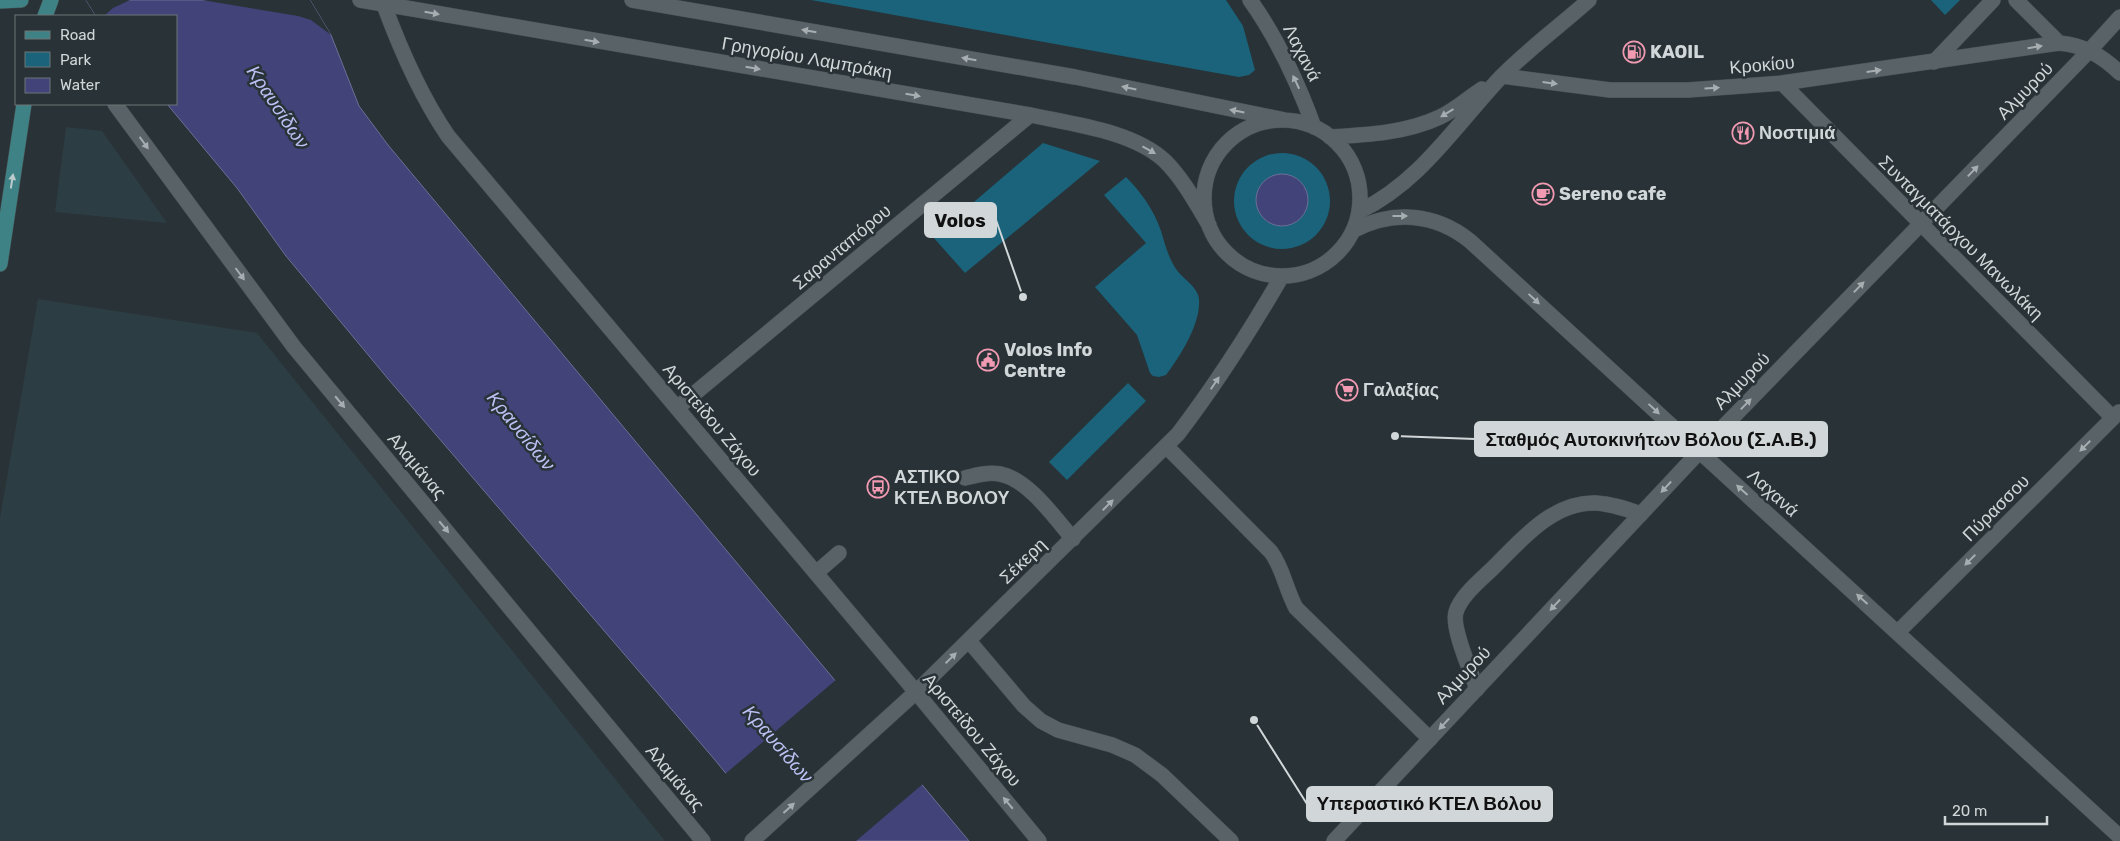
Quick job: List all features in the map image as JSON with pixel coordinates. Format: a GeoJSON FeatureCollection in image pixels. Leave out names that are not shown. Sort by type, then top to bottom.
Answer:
{"type":"FeatureCollection","features":[{"type":"Feature","properties":{"kind":"main road"},"geometry":{"type":"LineString","coordinates":[[0,1],[22,0]]}},
{"type":"Feature","properties":{"kind":"main road"},"geometry":{"type":"LineString","coordinates":[[45,15],[51,0]]}},
{"type":"Feature","properties":{"kind":"main road"},"geometry":{"type":"LineString","coordinates":[[0,264],[24,105]]}},
{"type":"Feature","properties":{"kind":"street","name":"Γρηγορίου Λαμπράκη"},"geometry":{"type":"LineString","coordinates":[[360,0],[1030,116],[1104,131],[1156,154],[1175,172],[1209,224]]}},
{"type":"Feature","properties":{"kind":"street","name":"Γρηγορίου Λαμπράκη"},"geometry":{"type":"LineString","coordinates":[[632,0],[1075,77],[1285,120]]}},
{"type":"Feature","properties":{"kind":"street","name":"Λαχανά"},"geometry":{"type":"LineString","coordinates":[[1250,0],[1288,66],[1314,127]]}},
{"type":"Feature","properties":{"kind":"street"},"geometry":{"type":"LineString","coordinates":[[1330,137],[1396,130],[1425,123],[1448,113],[1502,76],[1589,0]]}},
{"type":"Feature","properties":{"kind":"street"},"geometry":{"type":"LineString","coordinates":[[1934,62],[1993,0]]}},
{"type":"Feature","properties":{"kind":"street"},"geometry":{"type":"LineString","coordinates":[[2016,0],[2059,43]]}},
{"type":"Feature","properties":{"kind":"street","name":"Αριστείδου Ζάχου"},"geometry":{"type":"LineString","coordinates":[[384,5],[399,45],[430,110],[448,136],[1039,841]]}},
{"type":"Feature","properties":{"kind":"street","name":"Αλμυρού"},"geometry":{"type":"LineString","coordinates":[[1334,841],[1700,451],[2120,17]]}},
{"type":"Feature","properties":{"kind":"street","name":"Κροκίου"},"geometry":{"type":"LineString","coordinates":[[1502,76],[1610,90],[1688,90],[1782,84],[2059,43],[2090,50]]}},
{"type":"Feature","properties":{"kind":"street"},"geometry":{"type":"LineString","coordinates":[[2090,50],[2101,56],[2120,73]]}},
{"type":"Feature","properties":{"kind":"street"},"geometry":{"type":"LineString","coordinates":[[1360,211],[1390,194],[1412,175],[1444,144],[1502,76]]}},
{"type":"Feature","properties":{"kind":"street","name":"Συνταγματάρχου Μανωλάκη"},"geometry":{"type":"LineString","coordinates":[[1782,84],[1921,224],[2116,415]]}},
{"type":"Feature","properties":{"kind":"street","name":"Αλαμάνας"},"geometry":{"type":"LineString","coordinates":[[116,105],[294,347],[703,841]]}},
{"type":"Feature","properties":{"kind":"street","name":"Σαρανταπόρου"},"geometry":{"type":"LineString","coordinates":[[677,408],[1030,116]]}},
{"type":"Feature","properties":{"kind":"street"},"geometry":{"type":"LineString","coordinates":[[1285,120],[1314,127],[1330,137],[1344,151],[1353,165],[1359,182],[1360,211],[1354,230],[1332,258],[1317,268],[1300,274],[1282,276],[1259,272],[1238,262],[1224,250],[1213,234],[1204,201],[1206,184],[1211,169],[1219,153],[1232,139],[1247,129],[1270,121],[1285,120]]}},
{"type":"Feature","properties":{"kind":"street","name":"Λαχανά"},"geometry":{"type":"LineString","coordinates":[[1354,230],[1382,218],[1400,216],[1437,223],[1461,233],[2120,837]]}},
{"type":"Feature","properties":{"kind":"street","name":"Σέκερη"},"geometry":{"type":"LineString","coordinates":[[752,841],[916,692],[1166,446],[1202,402],[1250,331],[1282,276]]}},
{"type":"Feature","properties":{"kind":"street","name":"Πύρασσου"},"geometry":{"type":"LineString","coordinates":[[1898,632],[2116,415]]}},
{"type":"Feature","properties":{"kind":"street"},"geometry":{"type":"LineString","coordinates":[[1166,446],[1271,552],[1276,559],[1289,596],[1296,608],[1430,739]]}},
{"type":"Feature","properties":{"kind":"street"},"geometry":{"type":"LineString","coordinates":[[965,478],[985,474],[998,474],[1016,481],[1035,496],[1073,539]]}},
{"type":"Feature","properties":{"kind":"street"},"geometry":{"type":"LineString","coordinates":[[1477,689],[1457,632],[1456,612],[1470,590],[1546,519],[1566,508],[1594,503],[1616,506],[1641,514]]}},
{"type":"Feature","properties":{"kind":"street"},"geometry":{"type":"LineString","coordinates":[[816,573],[839,553]]}},
{"type":"Feature","properties":{"kind":"street"},"geometry":{"type":"LineString","coordinates":[[969,641],[1024,706],[1040,721],[1058,730],[1112,745],[1135,756],[1162,775],[1231,841]]}},
{"type":"Feature","properties":{"kind":"shaded area"},"geometry":{"type":"Polygon","coordinates":[[[66,127],[102,131],[167,223],[55,212],[66,127]]]}},
{"type":"Feature","properties":{"kind":"shaded area"},"geometry":{"type":"Polygon","coordinates":[[[38,299],[257,333],[665,841],[0,841],[0,518],[38,299]]]}},
{"type":"Feature","properties":{"kind":"green space"},"geometry":{"type":"Polygon","coordinates":[[[811,0],[1226,0],[1243,26],[1255,70],[1249,75],[1239,77],[811,0]]]}},
{"type":"Feature","properties":{"kind":"green space"},"geometry":{"type":"Polygon","coordinates":[[[1931,0],[1960,0],[1945,15],[1931,0]]]}},
{"type":"Feature","properties":{"kind":"green space"},"geometry":{"type":"Polygon","coordinates":[[[1043,143],[1100,161],[965,273],[933,237],[1043,143]]]}},
{"type":"Feature","properties":{"kind":"green space"},"geometry":{"type":"Polygon","coordinates":[[[1282,153],[1300,157],[1316,167],[1326,183],[1330,201],[1326,219],[1316,235],[1300,245],[1282,249],[1264,245],[1248,235],[1238,219],[1234,201],[1238,183],[1248,167],[1264,157],[1282,153]]]}},
{"type":"Feature","properties":{"kind":"green space"},"geometry":{"type":"Polygon","coordinates":[[[1126,177],[1142,195],[1151,209],[1173,264],[1196,291],[1199,299],[1197,319],[1188,339],[1166,375],[1159,377],[1153,376],[1150,373],[1137,335],[1095,287],[1146,243],[1104,195],[1126,177]]]}},
{"type":"Feature","properties":{"kind":"green space"},"geometry":{"type":"Polygon","coordinates":[[[1128,383],[1146,401],[1067,480],[1049,462],[1128,383]]]}},
{"type":"Feature","properties":{"kind":"water","name":"Κραυσίδων"},"geometry":{"type":"Polygon","coordinates":[[[86,0],[310,0],[331,35],[359,106],[388,145],[969,841],[781,841],[715,760],[389,380],[286,256],[237,188],[168,105],[178,105],[178,15],[95,15],[86,0]]]}},
{"type":"Feature","properties":{"kind":"water"},"geometry":{"type":"Polygon","coordinates":[[[1277,174],[1287,174],[1301,181],[1308,195],[1308,205],[1301,219],[1287,226],[1277,226],[1267,222],[1260,215],[1256,205],[1256,195],[1260,185],[1267,178],[1277,174]]]}},
{"type":"Feature","properties":{"kind":"pier"},"geometry":{"type":"Polygon","coordinates":[[[86,0],[130,0],[113,8],[105,15],[95,15],[86,0]]]}},
{"type":"Feature","properties":{"kind":"pier"},"geometry":{"type":"Polygon","coordinates":[[[202,0],[310,0],[331,35],[311,20],[298,16],[202,0]]]}},
{"type":"Feature","properties":{"kind":"pier"},"geometry":{"type":"Polygon","coordinates":[[[837,679],[924,783],[856,841],[778,841],[724,775],[837,679]]]}},
{"type":"Feature","properties":{"kind":"place","name":"KAOIL"},"geometry":{"type":"Point","coordinates":[1634,52]}},
{"type":"Feature","properties":{"kind":"place","name":"Νοστιμιά"},"geometry":{"type":"Point","coordinates":[1743,133]}},
{"type":"Feature","properties":{"kind":"place","name":"Sereno cafe"},"geometry":{"type":"Point","coordinates":[1543,194]}},
{"type":"Feature","properties":{"kind":"place","name":"Volos"},"geometry":{"type":"Point","coordinates":[1023,297]}},
{"type":"Feature","properties":{"kind":"place","name":"Volos Info Centre"},"geometry":{"type":"Point","coordinates":[988,360]}},
{"type":"Feature","properties":{"kind":"place","name":"Γαλαξίας"},"geometry":{"type":"Point","coordinates":[1347,390]}},
{"type":"Feature","properties":{"kind":"place","name":"Σταθμός Αυτοκινήτων Βόλου (Σ.Α.Β.)"},"geometry":{"type":"Point","coordinates":[1395,436]}},
{"type":"Feature","properties":{"kind":"place","name":"ΑΣΤΙΚΟ ΚΤΕΛ ΒΟΛΟΥ"},"geometry":{"type":"Point","coordinates":[878,487]}},
{"type":"Feature","properties":{"kind":"place","name":"Υπεραστικό ΚΤΕΛ Βόλου"},"geometry":{"type":"Point","coordinates":[1254,720]}}]}
